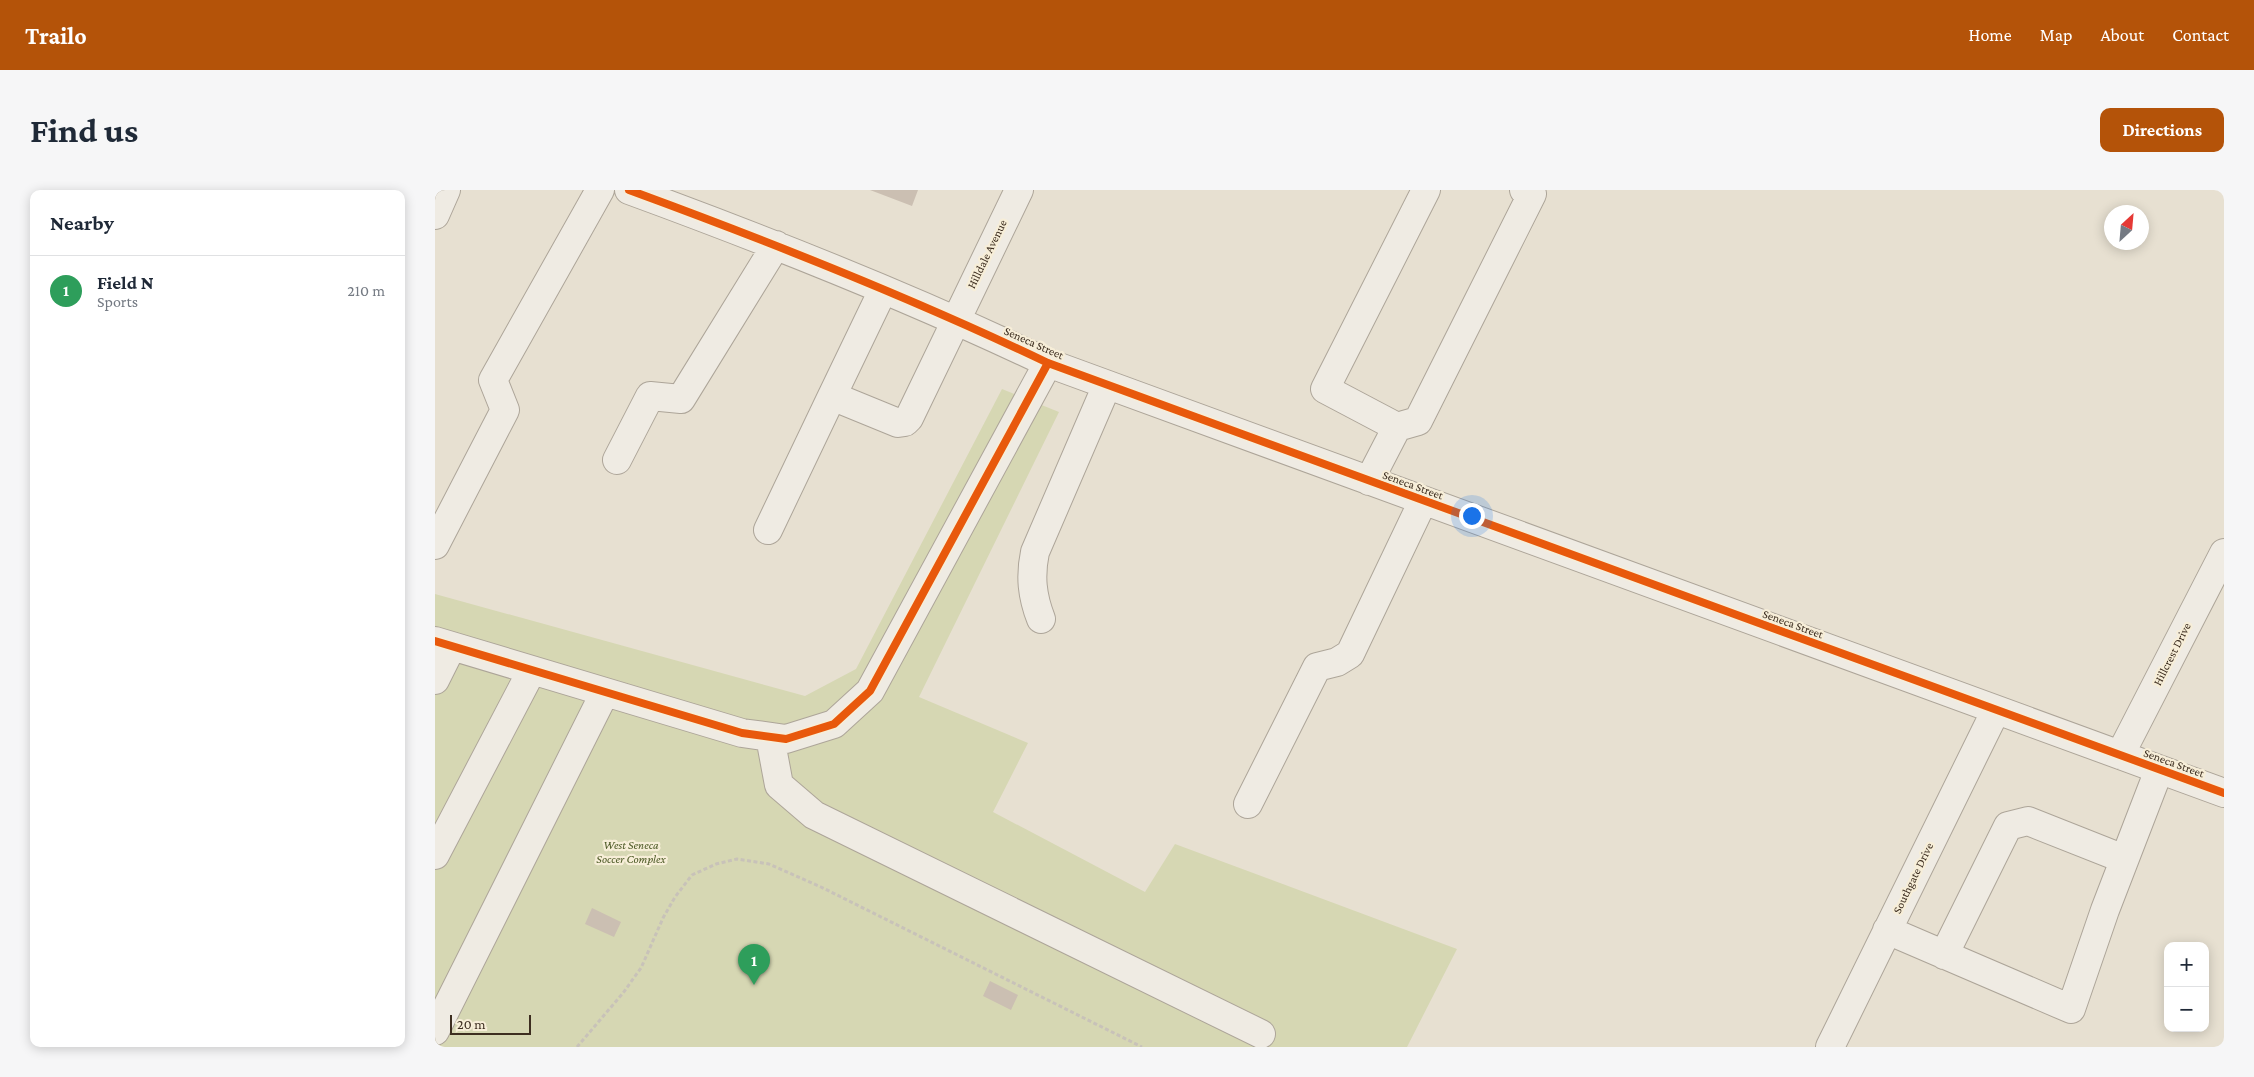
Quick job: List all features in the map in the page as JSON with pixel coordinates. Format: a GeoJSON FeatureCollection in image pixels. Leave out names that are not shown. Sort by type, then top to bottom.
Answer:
{"type":"FeatureCollection","features":[{"type":"Feature","properties":{"kind":"street"},"geometry":{"type":"LineString","coordinates":[[435,215],[446,190]]}},
{"type":"Feature","properties":{"kind":"street"},"geometry":{"type":"LineString","coordinates":[[435,545],[505,410],[493,380],[600,190]]}},
{"type":"Feature","properties":{"kind":"street","name":"Seneca Street"},"geometry":{"type":"LineString","coordinates":[[629,190],[776,245],[955,319],[1048,363],[2159,770],[2223,790]]}},
{"type":"Feature","properties":{"kind":"street","name":"Hilldale Avenue"},"geometry":{"type":"LineString","coordinates":[[832,396],[898,423],[905,422],[909,418],[955,319],[1019,190]]}},
{"type":"Feature","properties":{"kind":"street"},"geometry":{"type":"LineString","coordinates":[[1426,190],[1325,389],[1397,427],[1418,421],[1532,194],[1525,190]]}},
{"type":"Feature","properties":{"kind":"street"},"geometry":{"type":"LineString","coordinates":[[617,460],[649,396],[681,399],[776,245]]}},
{"type":"Feature","properties":{"kind":"street"},"geometry":{"type":"LineString","coordinates":[[768,530],[883,290]]}},
{"type":"Feature","properties":{"kind":"street"},"geometry":{"type":"LineString","coordinates":[[435,680],[444,643],[743,733],[786,739],[833,724],[870,691],[1048,363]]}},
{"type":"Feature","properties":{"kind":"street"},"geometry":{"type":"LineString","coordinates":[[1041,619],[1034,601],[1031,571],[1035,552],[1107,385]]}},
{"type":"Feature","properties":{"kind":"street"},"geometry":{"type":"LineString","coordinates":[[1369,481],[1397,427]]}},
{"type":"Feature","properties":{"kind":"street"},"geometry":{"type":"LineString","coordinates":[[1247,804],[1317,667],[1337,662],[1350,654],[1423,501]]}},
{"type":"Feature","properties":{"kind":"street","name":"Hillcrest Drive"},"geometry":{"type":"LineString","coordinates":[[2120,755],[2222,563]]}},
{"type":"Feature","properties":{"kind":"street"},"geometry":{"type":"LineString","coordinates":[[435,854],[532,670]]}},
{"type":"Feature","properties":{"kind":"street"},"geometry":{"type":"LineString","coordinates":[[435,1031],[605,692]]}},
{"type":"Feature","properties":{"kind":"street","name":"Southgate Drive"},"geometry":{"type":"LineString","coordinates":[[1830,1047],[1996,710]]}},
{"type":"Feature","properties":{"kind":"street"},"geometry":{"type":"LineString","coordinates":[[771,737],[779,785],[814,815],[1261,1034]]}},
{"type":"Feature","properties":{"kind":"street"},"geometry":{"type":"LineString","coordinates":[[1887,930],[2071,1009],[2159,770]]}},
{"type":"Feature","properties":{"kind":"street"},"geometry":{"type":"LineString","coordinates":[[1944,955],[2008,826],[2028,821],[2125,859]]}},
{"type":"Feature","properties":{"kind":"path"},"geometry":{"type":"LineString","coordinates":[[577,1047],[641,968],[663,918],[675,897],[692,875],[716,864],[737,859],[769,864],[821,887],[1142,1047]]}},
{"type":"Feature","properties":{"kind":"green space","name":"West Seneca Soccer Complex"},"geometry":{"type":"Polygon","coordinates":[[[1002,389],[1059,412],[919,697],[1028,743],[993,812],[1145,892],[1175,844],[1457,949],[1407,1047],[435,1047],[435,594],[805,696],[856,669],[1002,389]]]}},
{"type":"Feature","properties":{"kind":"building"},"geometry":{"type":"Polygon","coordinates":[[[870,190],[918,190],[912,206],[870,190]]]}},
{"type":"Feature","properties":{"kind":"building"},"geometry":{"type":"Polygon","coordinates":[[[592,908],[621,922],[614,937],[585,924],[592,908]]]}},
{"type":"Feature","properties":{"kind":"building"},"geometry":{"type":"Polygon","coordinates":[[[990,981],[1018,995],[1011,1010],[983,996],[990,981]]]}},
{"type":"Feature","properties":{"kind":"cycle path"},"geometry":{"type":"LineString","coordinates":[[629,190],[841,272],[945,316],[1048,363],[2224,793]]}},
{"type":"Feature","properties":{"kind":"cycle path"},"geometry":{"type":"LineString","coordinates":[[435,641],[742,733],[786,739],[834,724],[870,691],[1048,363]]}},
{"type":"Feature","properties":{"kind":"place","name":"Field N"},"geometry":{"type":"Point","coordinates":[754,985]}}]}
